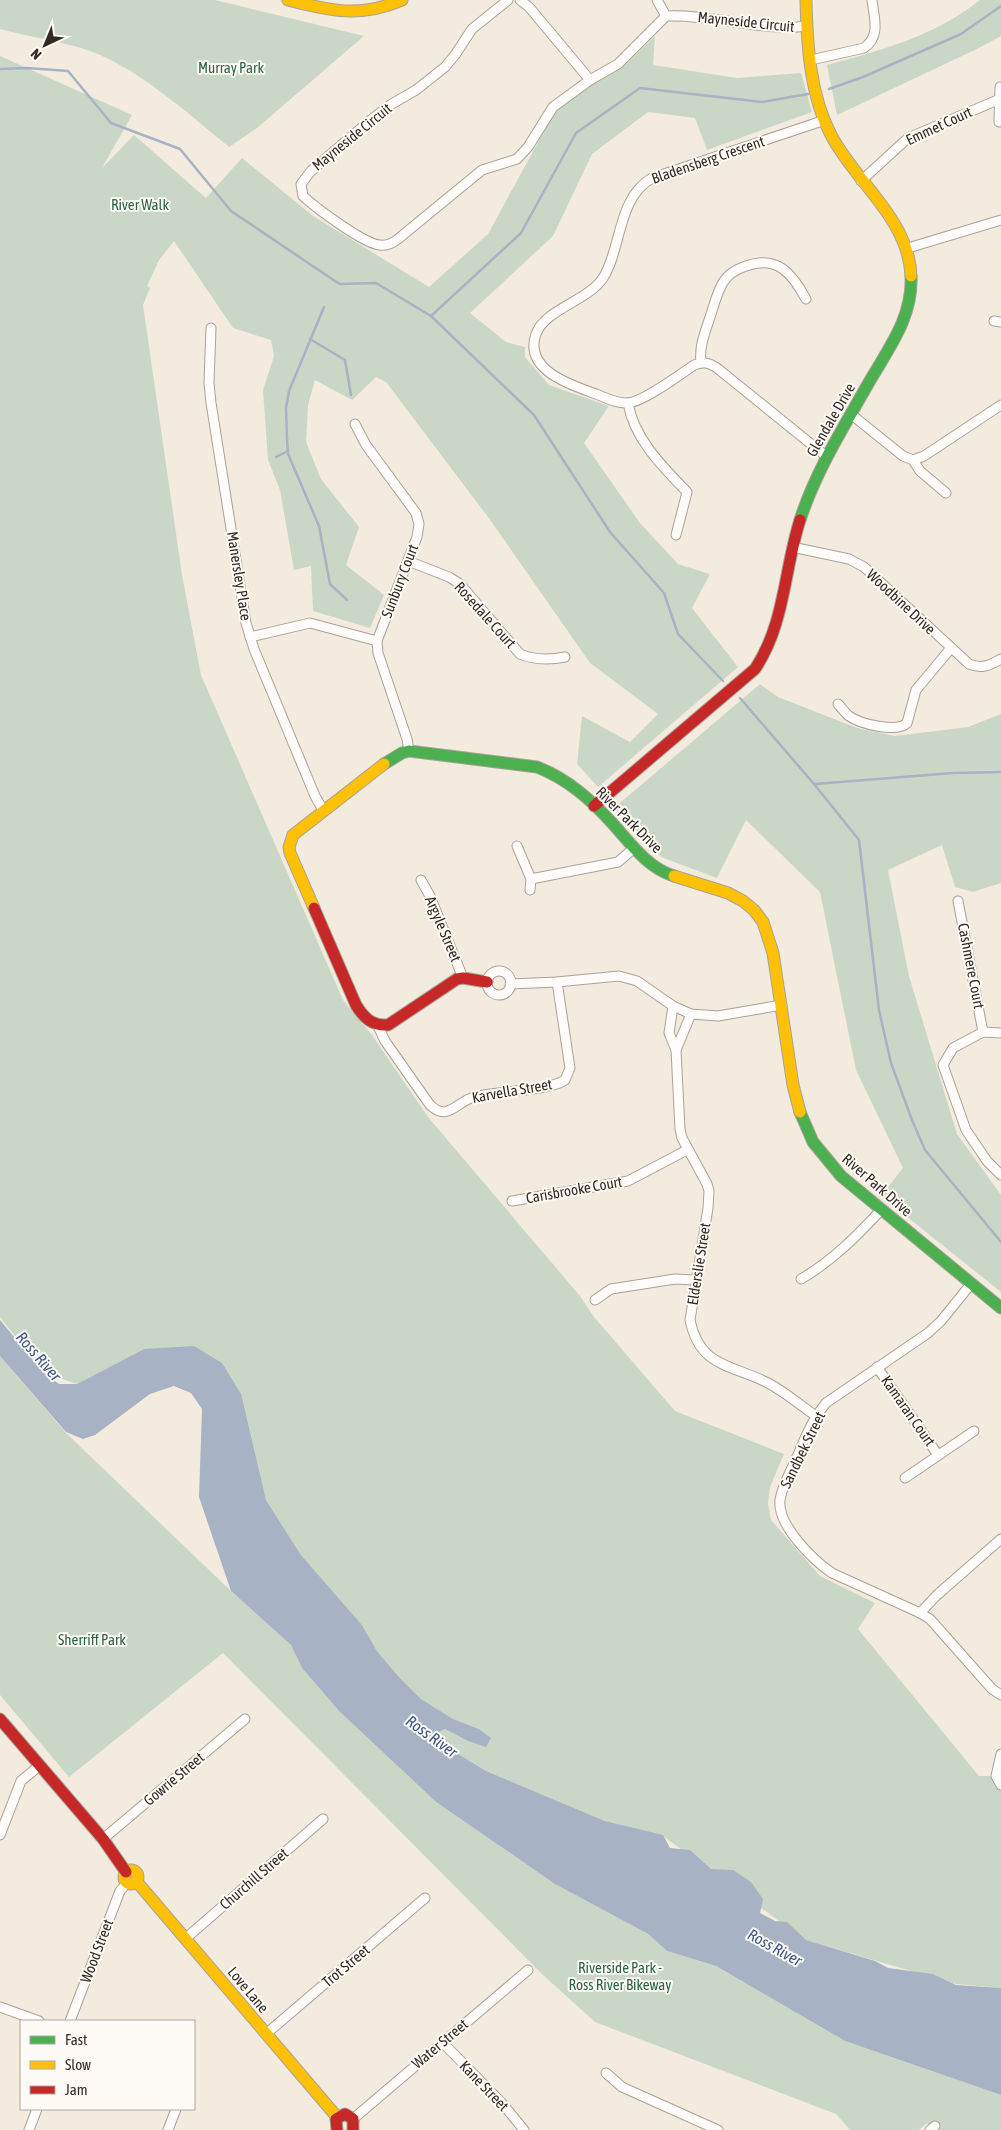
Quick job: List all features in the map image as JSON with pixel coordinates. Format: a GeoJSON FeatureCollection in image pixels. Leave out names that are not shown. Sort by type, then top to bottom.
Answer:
{"type":"FeatureCollection","features":[{"type":"Feature","properties":{"kind":"street"},"geometry":{"type":"LineString","coordinates":[[288,0],[337,12],[358,13],[377,10],[402,0]]}},
{"type":"Feature","properties":{"kind":"street","name":"Mayneside Circuit"},"geometry":{"type":"LineString","coordinates":[[508,0],[472,29],[445,67],[416,90],[382,111],[311,171],[301,184],[303,196],[351,231],[374,244],[387,245],[482,170],[517,159],[528,147],[553,107],[590,80],[618,64],[666,16],[683,15],[780,28],[807,26]]}},
{"type":"Feature","properties":{"kind":"street"},"geometry":{"type":"LineString","coordinates":[[520,0],[529,7],[590,80]]}},
{"type":"Feature","properties":{"kind":"street"},"geometry":{"type":"LineString","coordinates":[[658,0],[666,16]]}},
{"type":"Feature","properties":{"kind":"street","name":"Glendale Drive"},"geometry":{"type":"LineString","coordinates":[[594,806],[755,669],[764,658],[775,636],[792,547],[805,501],[827,457],[905,320],[913,284],[908,248],[893,219],[861,180],[836,145],[825,120],[811,60],[806,0]]}},
{"type":"Feature","properties":{"kind":"street"},"geometry":{"type":"LineString","coordinates":[[811,60],[864,48],[870,44],[876,30],[872,0]]}},
{"type":"Feature","properties":{"kind":"street"},"geometry":{"type":"LineString","coordinates":[[999,122],[1000,88]]}},
{"type":"Feature","properties":{"kind":"street","name":"Emmet Court"},"geometry":{"type":"LineString","coordinates":[[861,180],[908,138],[1000,98]]}},
{"type":"Feature","properties":{"kind":"street","name":"Bladensberg Crescent"},"geometry":{"type":"LineString","coordinates":[[628,403],[615,401],[555,378],[535,354],[535,340],[540,328],[550,318],[589,292],[603,278],[630,202],[645,182],[652,178],[825,120]]}},
{"type":"Feature","properties":{"kind":"street"},"geometry":{"type":"LineString","coordinates":[[908,248],[1001,220]]}},
{"type":"Feature","properties":{"kind":"street"},"geometry":{"type":"LineString","coordinates":[[701,362],[700,347],[720,287],[734,271],[757,262],[772,263],[784,269],[799,286],[806,299]]}},
{"type":"Feature","properties":{"kind":"street","name":"Manersley Place"},"geometry":{"type":"LineString","coordinates":[[211,328],[209,383],[211,402],[250,637],[315,796],[323,810]]}},
{"type":"Feature","properties":{"kind":"street"},"geometry":{"type":"LineString","coordinates":[[676,535],[688,492],[657,459],[642,438],[632,422],[628,403],[639,400],[701,362],[717,368],[827,457]]}},
{"type":"Feature","properties":{"kind":"street"},"geometry":{"type":"LineString","coordinates":[[852,415],[908,459],[913,460],[924,456],[1001,405]]}},
{"type":"Feature","properties":{"kind":"street","name":"Sunbury Court"},"geometry":{"type":"LineString","coordinates":[[355,424],[366,445],[418,519],[417,537],[377,641]]}},
{"type":"Feature","properties":{"kind":"street"},"geometry":{"type":"LineString","coordinates":[[913,460],[920,471],[946,493]]}},
{"type":"Feature","properties":{"kind":"street","name":"Woodbine Drive"},"geometry":{"type":"LineString","coordinates":[[792,547],[849,559],[864,567],[969,664],[977,667],[986,667],[1001,659]]}},
{"type":"Feature","properties":{"kind":"street","name":"Rosedale Court"},"geometry":{"type":"LineString","coordinates":[[408,561],[449,577],[460,584],[520,654],[531,658],[565,657]]}},
{"type":"Feature","properties":{"kind":"street"},"geometry":{"type":"LineString","coordinates":[[250,637],[310,623],[377,641],[378,653],[407,739],[409,751],[387,762],[323,810],[293,835],[289,847],[352,997],[364,1017],[369,1023],[378,1026],[393,1022],[452,981],[462,978],[487,982]]}},
{"type":"Feature","properties":{"kind":"street"},"geometry":{"type":"LineString","coordinates":[[838,704],[850,717],[858,721],[891,728],[904,726],[907,723],[916,690],[951,648]]}},
{"type":"Feature","properties":{"kind":"street","name":"River Park Drive"},"geometry":{"type":"LineString","coordinates":[[409,751],[536,767],[550,771],[573,785],[654,867],[664,873],[728,893],[754,910],[763,922],[770,937],[793,1085],[798,1108],[813,1142],[829,1163],[881,1210],[1001,1308]]}},
{"type":"Feature","properties":{"kind":"street"},"geometry":{"type":"LineString","coordinates":[[517,846],[531,879],[530,890]]}},
{"type":"Feature","properties":{"kind":"street"},"geometry":{"type":"LineString","coordinates":[[531,879],[613,864],[634,848]]}},
{"type":"Feature","properties":{"kind":"street","name":"Argyle Street"},"geometry":{"type":"LineString","coordinates":[[421,880],[430,896],[462,978]]}},
{"type":"Feature","properties":{"kind":"street","name":"Cashmere Court"},"geometry":{"type":"LineString","coordinates":[[958,901],[983,1032]]}},
{"type":"Feature","properties":{"kind":"street"},"geometry":{"type":"LineString","coordinates":[[498,972],[507,975],[510,984],[505,993],[496,994],[488,988],[487,982],[492,973],[498,972]]}},
{"type":"Feature","properties":{"kind":"street"},"geometry":{"type":"LineString","coordinates":[[510,984],[619,976],[636,981],[673,1006],[691,1014],[718,1016],[782,1005]]}},
{"type":"Feature","properties":{"kind":"street","name":"Karvella Street"},"geometry":{"type":"LineString","coordinates":[[378,1026],[385,1041],[430,1105],[440,1112],[446,1112],[473,1097],[551,1085],[565,1080],[570,1068],[557,982]]}},
{"type":"Feature","properties":{"kind":"street","name":"Elderslie Street"},"geometry":{"type":"LineString","coordinates":[[673,1006],[669,1033],[676,1050],[680,1129],[688,1150],[709,1191],[690,1320],[693,1335],[704,1353],[721,1364],[772,1386],[816,1416]]}},
{"type":"Feature","properties":{"kind":"street","name":"Elderslie Street"},"geometry":{"type":"LineString","coordinates":[[676,1050],[691,1014]]}},
{"type":"Feature","properties":{"kind":"street"},"geometry":{"type":"LineString","coordinates":[[1001,1033],[983,1032],[953,1048],[943,1065],[966,1130],[987,1161],[1001,1175]]}},
{"type":"Feature","properties":{"kind":"street","name":"Carisbrooke Court"},"geometry":{"type":"LineString","coordinates":[[512,1201],[628,1181],[688,1150]]}},
{"type":"Feature","properties":{"kind":"street"},"geometry":{"type":"LineString","coordinates":[[801,1278],[854,1240],[881,1210]]}},
{"type":"Feature","properties":{"kind":"street"},"geometry":{"type":"LineString","coordinates":[[595,1300],[611,1288],[675,1278],[695,1280]]}},
{"type":"Feature","properties":{"kind":"street","name":"Sandbek Street"},"geometry":{"type":"LineString","coordinates":[[971,1284],[934,1327],[836,1395],[816,1416],[780,1498],[779,1507],[787,1526],[808,1553],[832,1574],[920,1613],[939,1627],[987,1683],[1001,1695]]}},
{"type":"Feature","properties":{"kind":"street","name":"Kamaran Court"},"geometry":{"type":"LineString","coordinates":[[878,1367],[938,1455]]}},
{"type":"Feature","properties":{"kind":"street","name":"Kamaran Court"},"geometry":{"type":"LineString","coordinates":[[906,1478],[974,1431]]}},
{"type":"Feature","properties":{"kind":"street"},"geometry":{"type":"LineString","coordinates":[[920,1613],[937,1595],[1001,1539]]}},
{"type":"Feature","properties":{"kind":"street","name":"Love Lane"},"geometry":{"type":"LineString","coordinates":[[0,1719],[103,1839],[130,1879],[185,1939],[337,2117]]}},
{"type":"Feature","properties":{"kind":"street","name":"Gowrie Street"},"geometry":{"type":"LineString","coordinates":[[103,1839],[245,1719]]}},
{"type":"Feature","properties":{"kind":"street"},"geometry":{"type":"LineString","coordinates":[[1001,1754],[996,1776],[1001,1785]]}},
{"type":"Feature","properties":{"kind":"street"},"geometry":{"type":"LineString","coordinates":[[0,1835],[20,1781],[39,1766]]}},
{"type":"Feature","properties":{"kind":"street","name":"Churchill Street"},"geometry":{"type":"LineString","coordinates":[[185,1939],[323,1819]]}},
{"type":"Feature","properties":{"kind":"street","name":"Wood Street"},"geometry":{"type":"LineString","coordinates":[[70,2020],[120,1891],[130,1879]]}},
{"type":"Feature","properties":{"kind":"street","name":"Trot Street"},"geometry":{"type":"LineString","coordinates":[[266,2034],[425,1898]]}},
{"type":"Feature","properties":{"kind":"street","name":"Water Street"},"geometry":{"type":"LineString","coordinates":[[354,2127],[442,2043],[528,1970]]}},
{"type":"Feature","properties":{"kind":"street"},"geometry":{"type":"LineString","coordinates":[[0,2006],[36,2020]]}},
{"type":"Feature","properties":{"kind":"street","name":"Kane Street"},"geometry":{"type":"LineString","coordinates":[[442,2043],[501,2102],[524,2130]]}},
{"type":"Feature","properties":{"kind":"street"},"geometry":{"type":"LineString","coordinates":[[606,2073],[622,2087],[714,2129]]}},
{"type":"Feature","properties":{"kind":"street"},"geometry":{"type":"LineString","coordinates":[[29,2130],[37,2110]]}},
{"type":"Feature","properties":{"kind":"street"},"geometry":{"type":"LineString","coordinates":[[168,2130],[176,2110]]}},
{"type":"Feature","properties":{"kind":"street"},"geometry":{"type":"LineString","coordinates":[[337,2130],[335,2125],[337,2117],[345,2114],[354,2127]]}},
{"type":"Feature","properties":{"kind":"green space","name":"Murray Park"},"geometry":{"type":"Polygon","coordinates":[[[0,0],[215,0],[364,36],[257,128],[229,147],[163,93],[145,80],[108,59],[90,51],[0,29],[0,0]]]}},
{"type":"Feature","properties":{"kind":"green space"},"geometry":{"type":"Polygon","coordinates":[[[980,0],[1001,0],[1001,36],[837,115],[827,65],[887,48],[927,32],[945,23],[980,0]]]}},
{"type":"Feature","properties":{"kind":"green space","name":"River Walk"},"geometry":{"type":"Polygon","coordinates":[[[655,36],[653,65],[737,78],[801,73],[812,112],[707,150],[695,118],[648,112],[592,154],[553,236],[470,313],[506,342],[525,347],[525,357],[549,385],[609,406],[584,443],[640,523],[678,564],[710,574],[692,608],[738,667],[598,787],[577,764],[582,716],[630,742],[658,714],[590,663],[491,521],[386,382],[376,377],[352,400],[315,380],[308,405],[306,442],[321,479],[359,527],[346,565],[384,595],[370,628],[313,611],[311,566],[294,570],[280,490],[268,460],[263,390],[274,356],[271,340],[233,328],[174,241],[159,260],[147,286],[150,288],[143,305],[182,575],[201,675],[343,1000],[372,1035],[428,1117],[580,1296],[594,1317],[675,1411],[784,1454],[770,1487],[768,1504],[771,1520],[820,1576],[875,1603],[858,1629],[979,1776],[991,1776],[1001,1791],[1001,1988],[956,1984],[805,1940],[663,1836],[605,1821],[486,1771],[450,1749],[435,1734],[445,1729],[468,1741],[479,1729],[453,1719],[421,1699],[377,1651],[362,1625],[301,1555],[266,1500],[222,1363],[144,1349],[77,1384],[44,1373],[0,1317],[0,56],[132,115],[102,168],[134,135],[206,198],[242,158],[313,216],[429,287],[488,234],[554,113],[575,95],[625,65],[655,36]]]}},
{"type":"Feature","properties":{"kind":"green space"},"geometry":{"type":"Polygon","coordinates":[[[760,684],[778,697],[857,728],[895,736],[968,727],[1001,714],[1001,883],[973,892],[955,887],[942,845],[888,870],[909,976],[957,1134],[1001,1195],[1001,1292],[881,1196],[903,1168],[856,1070],[820,892],[746,820],[717,878],[661,857],[614,808],[760,684]]]}},
{"type":"Feature","properties":{"kind":"green space","name":"Riverside Park - Ross River Bikeway"},"geometry":{"type":"Polygon","coordinates":[[[0,1356],[66,1433],[231,1591],[291,1645],[302,1668],[339,1711],[436,1802],[555,1884],[648,1934],[667,1951],[716,1966],[845,2041],[1001,2095],[1001,2130],[937,2130],[927,2123],[919,2130],[850,2130],[836,2114],[595,2022],[543,1975],[223,1653],[69,1777],[0,1695],[0,1356]]]}},
{"type":"Feature","properties":{"kind":"water","name":"Ross River"},"geometry":{"type":"Polygon","coordinates":[[[0,1320],[44,1373],[59,1384],[77,1384],[144,1349],[194,1346],[222,1363],[241,1394],[266,1500],[301,1555],[362,1625],[377,1651],[421,1699],[453,1719],[479,1729],[491,1738],[486,1747],[468,1741],[445,1729],[435,1734],[450,1749],[486,1771],[605,1821],[663,1835],[670,1848],[690,1850],[711,1869],[733,1870],[751,1882],[763,1899],[760,1913],[775,1921],[787,1922],[806,1940],[875,1961],[888,1968],[933,1974],[956,1985],[1001,1988],[1001,2095],[845,2041],[716,1966],[667,1951],[648,1934],[555,1884],[436,1802],[339,1711],[302,1668],[291,1645],[231,1591],[199,1497],[202,1409],[191,1393],[174,1386],[150,1394],[95,1435],[83,1439],[66,1432],[0,1356],[0,1320]]]}},
{"type":"Feature","properties":{"kind":"waterway"},"geometry":{"type":"LineString","coordinates":[[829,89],[863,77],[961,34],[1001,6]]}},
{"type":"Feature","properties":{"kind":"waterway"},"geometry":{"type":"LineString","coordinates":[[0,69],[27,68],[68,71],[111,123],[180,149],[231,211],[340,284],[376,283],[431,316],[534,415],[610,532],[664,593],[678,634],[723,681]]}},
{"type":"Feature","properties":{"kind":"waterway"},"geometry":{"type":"LineString","coordinates":[[431,316],[521,233],[576,133],[640,88],[762,102],[808,94]]}},
{"type":"Feature","properties":{"kind":"waterway"},"geometry":{"type":"LineString","coordinates":[[324,307],[289,391],[286,408],[288,454],[319,526],[330,584],[347,600]]}},
{"type":"Feature","properties":{"kind":"waterway"},"geometry":{"type":"LineString","coordinates":[[310,339],[345,360],[351,395]]}},
{"type":"Feature","properties":{"kind":"waterway"},"geometry":{"type":"LineString","coordinates":[[276,457],[288,451]]}},
{"type":"Feature","properties":{"kind":"waterway"},"geometry":{"type":"LineString","coordinates":[[740,698],[859,840],[879,1010],[891,1063],[925,1150],[1001,1242]]}},
{"type":"Feature","properties":{"kind":"waterway"},"geometry":{"type":"LineString","coordinates":[[815,784],[953,773],[1001,772]]}},
{"type":"Feature","properties":{"kind":"traffic: fast"},"geometry":{"type":"LineString","coordinates":[[800,520],[806,502],[831,450],[898,333],[908,306],[911,276]]}},
{"type":"Feature","properties":{"kind":"traffic: fast"},"geometry":{"type":"LineString","coordinates":[[384,764],[409,751],[537,767],[559,778],[578,791],[605,815],[648,861],[674,876]]}},
{"type":"Feature","properties":{"kind":"traffic: fast"},"geometry":{"type":"LineString","coordinates":[[800,1112],[813,1142],[841,1176],[1001,1308]]}},
{"type":"Feature","properties":{"kind":"traffic: slow"},"geometry":{"type":"LineString","coordinates":[[288,0],[331,10],[345,11],[372,9],[402,0]]}},
{"type":"Feature","properties":{"kind":"traffic: slow"},"geometry":{"type":"LineString","coordinates":[[806,0],[811,69],[818,103],[824,120],[842,153],[891,219],[901,237],[908,256],[911,276]]}},
{"type":"Feature","properties":{"kind":"traffic: slow"},"geometry":{"type":"LineString","coordinates":[[314,908],[290,853],[289,847],[293,835],[384,764]]}},
{"type":"Feature","properties":{"kind":"traffic: slow"},"geometry":{"type":"LineString","coordinates":[[674,876],[728,893],[743,901],[754,910],[763,922],[773,953],[793,1085],[800,1112]]}},
{"type":"Feature","properties":{"kind":"traffic: slow"},"geometry":{"type":"LineString","coordinates":[[128,1870],[134,1870],[138,1877],[134,1884],[128,1884],[124,1880],[124,1874],[128,1870]]}},
{"type":"Feature","properties":{"kind":"traffic: slow"},"geometry":{"type":"LineString","coordinates":[[137,1882],[337,2117]]}},
{"type":"Feature","properties":{"kind":"traffic: jam"},"geometry":{"type":"LineString","coordinates":[[594,806],[755,669],[765,652],[778,615],[800,520]]}},
{"type":"Feature","properties":{"kind":"traffic: jam"},"geometry":{"type":"LineString","coordinates":[[314,908],[356,1005],[362,1014],[373,1023],[388,1025],[457,979],[463,978],[487,982]]}},
{"type":"Feature","properties":{"kind":"traffic: jam"},"geometry":{"type":"LineString","coordinates":[[0,1719],[103,1839],[126,1872]]}},
{"type":"Feature","properties":{"kind":"traffic: jam"},"geometry":{"type":"LineString","coordinates":[[337,2130],[336,2119],[345,2114],[353,2119],[353,2130]]}},
{"type":"Feature","properties":{"kind":"park label","name":"Sherriff Park"},"geometry":{"type":"Point","coordinates":[92,1640]}}]}
